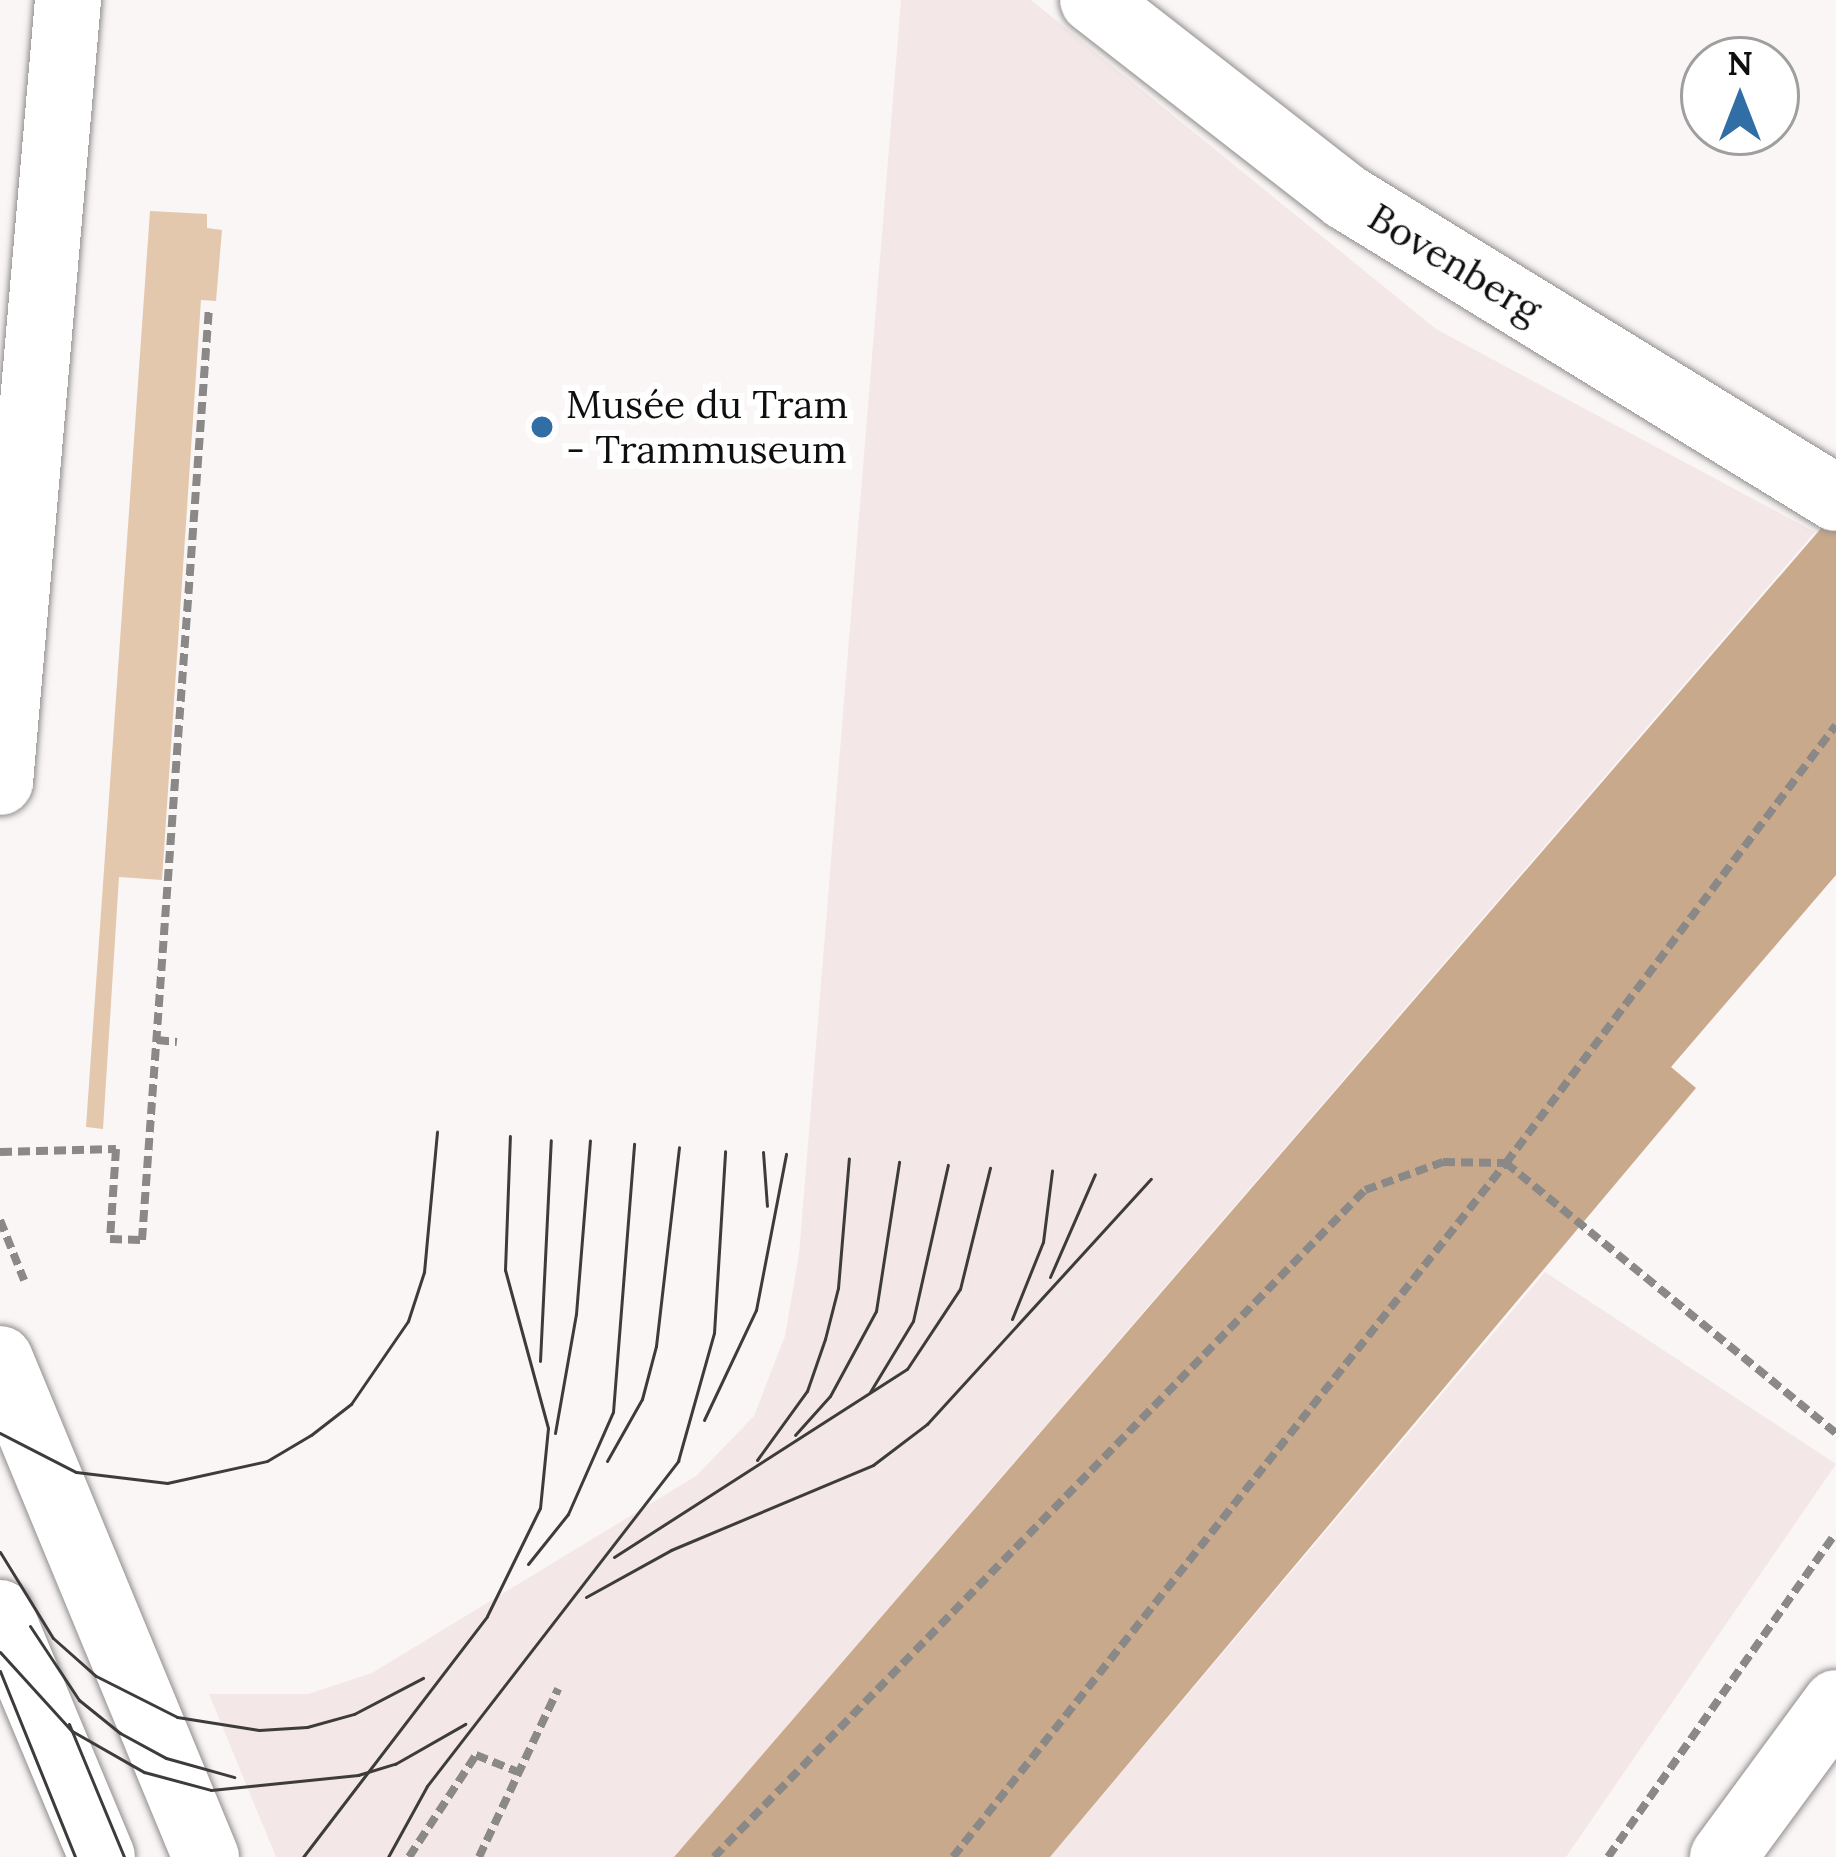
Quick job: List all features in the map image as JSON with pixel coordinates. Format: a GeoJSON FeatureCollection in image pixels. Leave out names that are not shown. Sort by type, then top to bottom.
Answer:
{"type":"FeatureCollection","features":[{"type":"Feature","properties":{"kind":"main road"},"geometry":{"type":"LineString","coordinates":[[0,782],[68,0]]}},
{"type":"Feature","properties":{"kind":"main road","name":"Bovenberg"},"geometry":{"type":"LineString","coordinates":[[1093,0],[1346,197],[1836,498]]}},
{"type":"Feature","properties":{"kind":"main road"},"geometry":{"type":"LineString","coordinates":[[0,1359],[206,1857]]}},
{"type":"Feature","properties":{"kind":"main road"},"geometry":{"type":"LineString","coordinates":[[0,1613],[102,1857]]}},
{"type":"Feature","properties":{"kind":"main road"},"geometry":{"type":"LineString","coordinates":[[1723,1857],[1836,1703]]}},
{"type":"Feature","properties":{"kind":"path"},"geometry":{"type":"LineString","coordinates":[[0,1152],[116,1149],[110,1239],[142,1240],[209,307]]}},
{"type":"Feature","properties":{"kind":"path"},"geometry":{"type":"LineString","coordinates":[[953,1857],[1506,1163],[1836,725]]}},
{"type":"Feature","properties":{"kind":"path"},"geometry":{"type":"LineString","coordinates":[[1825,740],[1836,748]]}},
{"type":"Feature","properties":{"kind":"path"},"geometry":{"type":"LineString","coordinates":[[157,1040],[177,1042]]}},
{"type":"Feature","properties":{"kind":"path"},"geometry":{"type":"LineString","coordinates":[[714,1857],[1365,1190],[1443,1162],[1506,1163],[1836,1433]]}},
{"type":"Feature","properties":{"kind":"path"},"geometry":{"type":"LineString","coordinates":[[1608,1857],[1836,1533]]}},
{"type":"Feature","properties":{"kind":"path"},"geometry":{"type":"LineString","coordinates":[[478,1857],[558,1689]]}},
{"type":"Feature","properties":{"kind":"path"},"geometry":{"type":"LineString","coordinates":[[410,1857],[476,1755],[518,1772]]}},
{"type":"Feature","properties":{"kind":"shaded area"},"geometry":{"type":"Polygon","coordinates":[[[901,0],[1031,0],[1436,329],[1815,532],[674,1857],[276,1857],[209,1694],[308,1694],[372,1673],[696,1476],[754,1416],[785,1336],[799,1254],[901,0]]]}},
{"type":"Feature","properties":{"kind":"shaded area"},"geometry":{"type":"Polygon","coordinates":[[[150,211],[207,214],[207,228],[222,230],[216,301],[201,300],[162,880],[119,877],[103,1129],[86,1127],[150,211]]]}},
{"type":"Feature","properties":{"kind":"shaded area"},"geometry":{"type":"Polygon","coordinates":[[[1836,511],[1836,875],[1671,1067],[1696,1088],[1050,1857],[674,1857],[1836,511]]]}},
{"type":"Feature","properties":{"kind":"shaded area"},"geometry":{"type":"Polygon","coordinates":[[[1545,1272],[1836,1464],[1566,1857],[1050,1857],[1545,1272]]]}},
{"type":"Feature","properties":{"kind":"tram line"},"geometry":{"type":"LineString","coordinates":[[0,1433],[76,1472],[167,1483],[267,1461],[311,1435],[351,1404],[408,1321],[424,1272],[437,1132]]}},
{"type":"Feature","properties":{"kind":"tram line"},"geometry":{"type":"LineString","coordinates":[[303,1857],[487,1616],[540,1508],[548,1428],[505,1270],[510,1136]]}},
{"type":"Feature","properties":{"kind":"tram line"},"geometry":{"type":"LineString","coordinates":[[540,1361],[551,1140]]}},
{"type":"Feature","properties":{"kind":"tram line"},"geometry":{"type":"LineString","coordinates":[[555,1433],[576,1314],[590,1141]]}},
{"type":"Feature","properties":{"kind":"tram line"},"geometry":{"type":"LineString","coordinates":[[528,1564],[568,1514],[613,1412],[634,1144]]}},
{"type":"Feature","properties":{"kind":"tram line"},"geometry":{"type":"LineString","coordinates":[[607,1461],[642,1399],[656,1346],[679,1147]]}},
{"type":"Feature","properties":{"kind":"tram line"},"geometry":{"type":"LineString","coordinates":[[388,1857],[427,1786],[678,1461],[714,1333],[725,1151]]}},
{"type":"Feature","properties":{"kind":"tram line"},"geometry":{"type":"LineString","coordinates":[[763,1152],[767,1206]]}},
{"type":"Feature","properties":{"kind":"tram line"},"geometry":{"type":"LineString","coordinates":[[704,1420],[756,1310],[786,1154]]}},
{"type":"Feature","properties":{"kind":"tram line"},"geometry":{"type":"LineString","coordinates":[[757,1460],[807,1391],[825,1339],[838,1288],[849,1158]]}},
{"type":"Feature","properties":{"kind":"tram line"},"geometry":{"type":"LineString","coordinates":[[795,1435],[830,1396],[876,1311],[899,1162]]}},
{"type":"Feature","properties":{"kind":"tram line"},"geometry":{"type":"LineString","coordinates":[[870,1392],[913,1321],[948,1165]]}},
{"type":"Feature","properties":{"kind":"tram line"},"geometry":{"type":"LineString","coordinates":[[614,1557],[907,1369],[960,1289],[990,1168]]}},
{"type":"Feature","properties":{"kind":"tram line"},"geometry":{"type":"LineString","coordinates":[[1012,1319],[1043,1242],[1052,1171]]}},
{"type":"Feature","properties":{"kind":"tram line"},"geometry":{"type":"LineString","coordinates":[[1050,1277],[1095,1174]]}},
{"type":"Feature","properties":{"kind":"tram line"},"geometry":{"type":"LineString","coordinates":[[586,1597],[671,1550],[873,1465],[927,1424],[1151,1179]]}},
{"type":"Feature","properties":{"kind":"tram line"},"geometry":{"type":"LineString","coordinates":[[0,1552],[53,1638],[96,1676],[177,1717],[259,1730],[307,1727],[354,1714],[423,1678]]}},
{"type":"Feature","properties":{"kind":"tram line"},"geometry":{"type":"LineString","coordinates":[[30,1626],[79,1700],[120,1733],[166,1758],[234,1777]]}},
{"type":"Feature","properties":{"kind":"tram line"},"geometry":{"type":"LineString","coordinates":[[0,1652],[72,1731],[144,1772],[211,1790],[358,1775],[395,1764],[465,1724]]}},
{"type":"Feature","properties":{"kind":"tram line"},"geometry":{"type":"LineString","coordinates":[[0,1671],[75,1857]]}},
{"type":"Feature","properties":{"kind":"tram line"},"geometry":{"type":"LineString","coordinates":[[69,1724],[124,1857]]}},
{"type":"Feature","properties":{"kind":"place","name":"Musée du Tram - Trammuseum"},"geometry":{"type":"Point","coordinates":[542,427]}}]}
